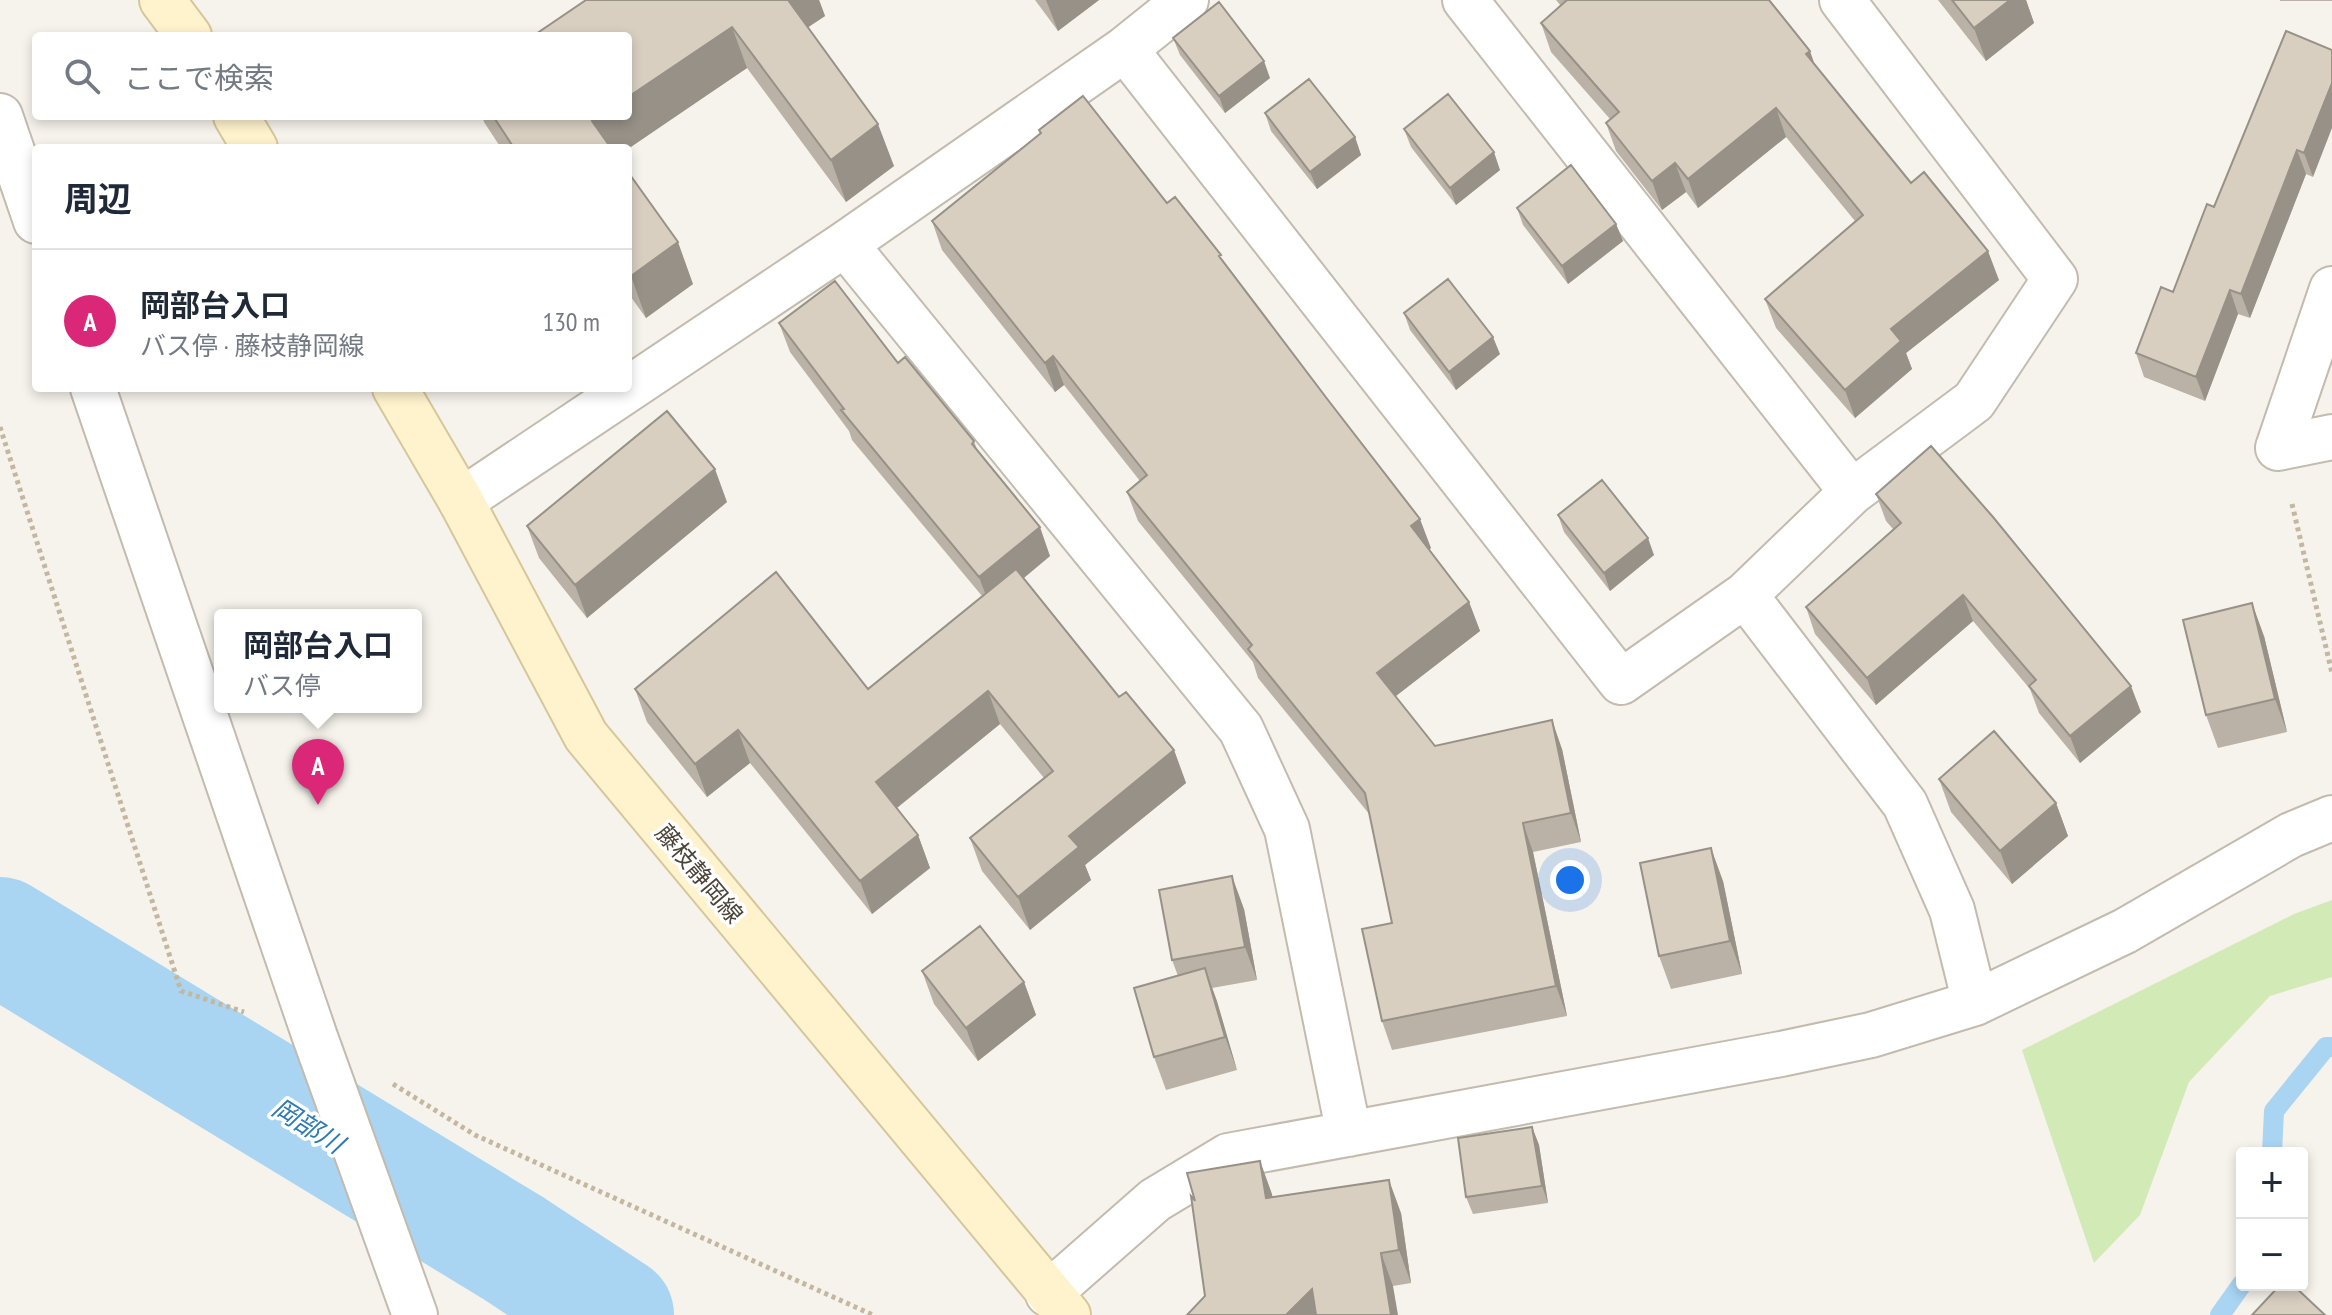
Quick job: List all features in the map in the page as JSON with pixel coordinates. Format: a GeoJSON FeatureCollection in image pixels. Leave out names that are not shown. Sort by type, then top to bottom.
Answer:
{"type":"FeatureCollection","features":[{"type":"Feature","properties":{"kind":"main road"},"geometry":{"type":"LineString","coordinates":[[162,0],[186,32]]}},
{"type":"Feature","properties":{"kind":"main road"},"geometry":{"type":"LineString","coordinates":[[238,120],[253,144]]}},
{"type":"Feature","properties":{"kind":"main road","name":"藤枝静岡線"},"geometry":{"type":"LineString","coordinates":[[397,392],[461,501],[586,736],[1058,1305]]}},
{"type":"Feature","properties":{"kind":"street"},"geometry":{"type":"LineString","coordinates":[[632,387],[845,244],[1125,49],[1186,0]]}},
{"type":"Feature","properties":{"kind":"street"},"geometry":{"type":"LineString","coordinates":[[1465,0],[1852,492]]}},
{"type":"Feature","properties":{"kind":"street"},"geometry":{"type":"LineString","coordinates":[[1125,49],[1621,682],[1745,595],[1852,492],[1974,401],[2055,279],[1842,0]]}},
{"type":"Feature","properties":{"kind":"street"},"geometry":{"type":"LineString","coordinates":[[0,116],[32,209]]}},
{"type":"Feature","properties":{"kind":"street"},"geometry":{"type":"LineString","coordinates":[[845,244],[1241,729],[1287,829],[1349,1134]]}},
{"type":"Feature","properties":{"kind":"street"},"geometry":{"type":"LineString","coordinates":[[2278,448],[2332,289]]}},
{"type":"Feature","properties":{"kind":"street"},"geometry":{"type":"LineString","coordinates":[[94,392],[315,1037],[415,1315]]}},
{"type":"Feature","properties":{"kind":"street"},"geometry":{"type":"LineString","coordinates":[[461,501],[624,392]]}},
{"type":"Feature","properties":{"kind":"street"},"geometry":{"type":"LineString","coordinates":[[2278,448],[2332,437]]}},
{"type":"Feature","properties":{"kind":"street"},"geometry":{"type":"LineString","coordinates":[[1745,595],[1905,804],[1952,910],[1975,1003]]}},
{"type":"Feature","properties":{"kind":"street"},"geometry":{"type":"LineString","coordinates":[[1058,1305],[1155,1200],[1228,1156],[1871,1035],[1975,1003],[2125,931],[2291,835],[2332,818]]}},
{"type":"Feature","properties":{"kind":"path"},"geometry":{"type":"LineString","coordinates":[[2278,448],[2332,673]]}},
{"type":"Feature","properties":{"kind":"green space"},"geometry":{"type":"Polygon","coordinates":[[[2332,900],[2332,977],[2270,996],[2189,1082],[2140,1215],[2094,1263],[2022,1050],[2294,914],[2332,900]]]}},
{"type":"Feature","properties":{"kind":"building"},"geometry":{"type":"Polygon","coordinates":[[[586,0],[788,0],[878,124],[831,160],[732,27],[632,94],[632,32],[539,32],[586,0]]]}},
{"type":"Feature","properties":{"kind":"building"},"geometry":{"type":"Polygon","coordinates":[[[1567,0],[1769,0],[1810,51],[1806,54],[1911,183],[1924,172],[1988,251],[1891,329],[1901,341],[1845,390],[1765,299],[1863,215],[1776,108],[1688,179],[1675,163],[1652,181],[1606,123],[1619,112],[1541,23],[1567,0]]]}},
{"type":"Feature","properties":{"kind":"building"},"geometry":{"type":"Polygon","coordinates":[[[1952,0],[2010,0],[1974,28],[1952,0]]]}},
{"type":"Feature","properties":{"kind":"building"},"geometry":{"type":"Polygon","coordinates":[[[1219,2],[1264,61],[1219,96],[1173,38],[1219,2]]]}},
{"type":"Feature","properties":{"kind":"building"},"geometry":{"type":"Polygon","coordinates":[[[2286,31],[2332,50],[2332,83],[2304,153],[2297,150],[2241,294],[2230,290],[2196,377],[2136,353],[2161,287],[2173,292],[2207,204],[2214,207],[2286,31]]]}},
{"type":"Feature","properties":{"kind":"building"},"geometry":{"type":"Polygon","coordinates":[[[1309,79],[1355,137],[1310,172],[1265,113],[1309,79]]]}},
{"type":"Feature","properties":{"kind":"building"},"geometry":{"type":"Polygon","coordinates":[[[1448,94],[1494,152],[1450,188],[1404,129],[1448,94]]]}},
{"type":"Feature","properties":{"kind":"building"},"geometry":{"type":"Polygon","coordinates":[[[1083,96],[1167,203],[1175,197],[1221,255],[1420,519],[1411,526],[1469,602],[1377,673],[1435,746],[1552,720],[1571,813],[1523,823],[1556,986],[1382,1021],[1362,929],[1392,923],[1365,793],[1248,649],[1252,645],[1127,492],[1147,475],[1053,356],[1045,363],[932,221],[1083,96]]]}},
{"type":"Feature","properties":{"kind":"building"},"geometry":{"type":"Polygon","coordinates":[[[496,120],[594,120],[608,144],[511,144],[496,120]]]}},
{"type":"Feature","properties":{"kind":"building"},"geometry":{"type":"Polygon","coordinates":[[[1571,165],[1616,224],[1562,266],[1517,208],[1571,165]]]}},
{"type":"Feature","properties":{"kind":"building"},"geometry":{"type":"Polygon","coordinates":[[[632,178],[678,242],[632,275],[632,178]]]}},
{"type":"Feature","properties":{"kind":"building"},"geometry":{"type":"Polygon","coordinates":[[[1448,279],[1493,337],[1449,372],[1404,313],[1448,279]]]}},
{"type":"Feature","properties":{"kind":"building"},"geometry":{"type":"Polygon","coordinates":[[[835,281],[898,363],[905,357],[1040,527],[979,577],[841,410],[844,409],[779,323],[835,281]]]}},
{"type":"Feature","properties":{"kind":"building"},"geometry":{"type":"Polygon","coordinates":[[[667,411],[715,469],[575,585],[527,526],[667,411]]]}},
{"type":"Feature","properties":{"kind":"building"},"geometry":{"type":"Polygon","coordinates":[[[1931,446],[2131,686],[2070,736],[2029,686],[2036,680],[1963,595],[1867,678],[1806,607],[1901,523],[1876,494],[1931,446]]]}},
{"type":"Feature","properties":{"kind":"building"},"geometry":{"type":"Polygon","coordinates":[[[1602,480],[1648,538],[1604,573],[1558,515],[1602,480]]]}},
{"type":"Feature","properties":{"kind":"building"},"geometry":{"type":"Polygon","coordinates":[[[1016,569],[1119,697],[1126,692],[1174,750],[1069,836],[1079,847],[1018,897],[970,838],[1053,771],[988,691],[876,782],[918,835],[860,881],[738,730],[695,764],[635,689],[776,572],[868,689],[1016,569]]]}},
{"type":"Feature","properties":{"kind":"building"},"geometry":{"type":"Polygon","coordinates":[[[2252,603],[2275,699],[2206,715],[2183,620],[2252,603]]]}},
{"type":"Feature","properties":{"kind":"building"},"geometry":{"type":"Polygon","coordinates":[[[1994,731],[2056,803],[2000,851],[1939,779],[1994,731]]]}},
{"type":"Feature","properties":{"kind":"building"},"geometry":{"type":"Polygon","coordinates":[[[1711,848],[1730,941],[1659,956],[1640,863],[1711,848]]]}},
{"type":"Feature","properties":{"kind":"building"},"geometry":{"type":"Polygon","coordinates":[[[1232,876],[1245,947],[1172,960],[1159,890],[1232,876]]]}},
{"type":"Feature","properties":{"kind":"building"},"geometry":{"type":"Polygon","coordinates":[[[980,926],[1024,982],[966,1028],[922,971],[980,926]]]}},
{"type":"Feature","properties":{"kind":"building"},"geometry":{"type":"Polygon","coordinates":[[[1205,968],[1225,1037],[1154,1057],[1134,988],[1205,968]]]}},
{"type":"Feature","properties":{"kind":"building"},"geometry":{"type":"Polygon","coordinates":[[[1532,1127],[1542,1186],[1466,1197],[1458,1138],[1532,1127]]]}},
{"type":"Feature","properties":{"kind":"building"},"geometry":{"type":"Polygon","coordinates":[[[1260,1161],[1266,1198],[1389,1180],[1399,1250],[1381,1253],[1391,1315],[1316,1315],[1312,1289],[1286,1315],[1187,1315],[1205,1296],[1191,1196],[1195,1201],[1187,1173],[1260,1161]]]}},
{"type":"Feature","properties":{"kind":"building"},"geometry":{"type":"Polygon","coordinates":[[[2274,1291],[2299,1291],[2325,1315],[2252,1315],[2274,1291]]]}},
{"type":"Feature","properties":{"kind":"waterway","name":"岡部川"},"geometry":{"type":"LineString","coordinates":[[0,936],[513,1248],[615,1315]]}},
{"type":"Feature","properties":{"kind":"waterway"},"geometry":{"type":"LineString","coordinates":[[2272,1147],[2274,1111],[2326,1047],[2332,1047]]}},
{"type":"Feature","properties":{"kind":"waterway"},"geometry":{"type":"LineString","coordinates":[[2220,1315],[2237,1291]]}},
{"type":"Feature","properties":{"kind":"place","name":"岡部台入口"},"geometry":{"type":"Point","coordinates":[318,805]}}]}
